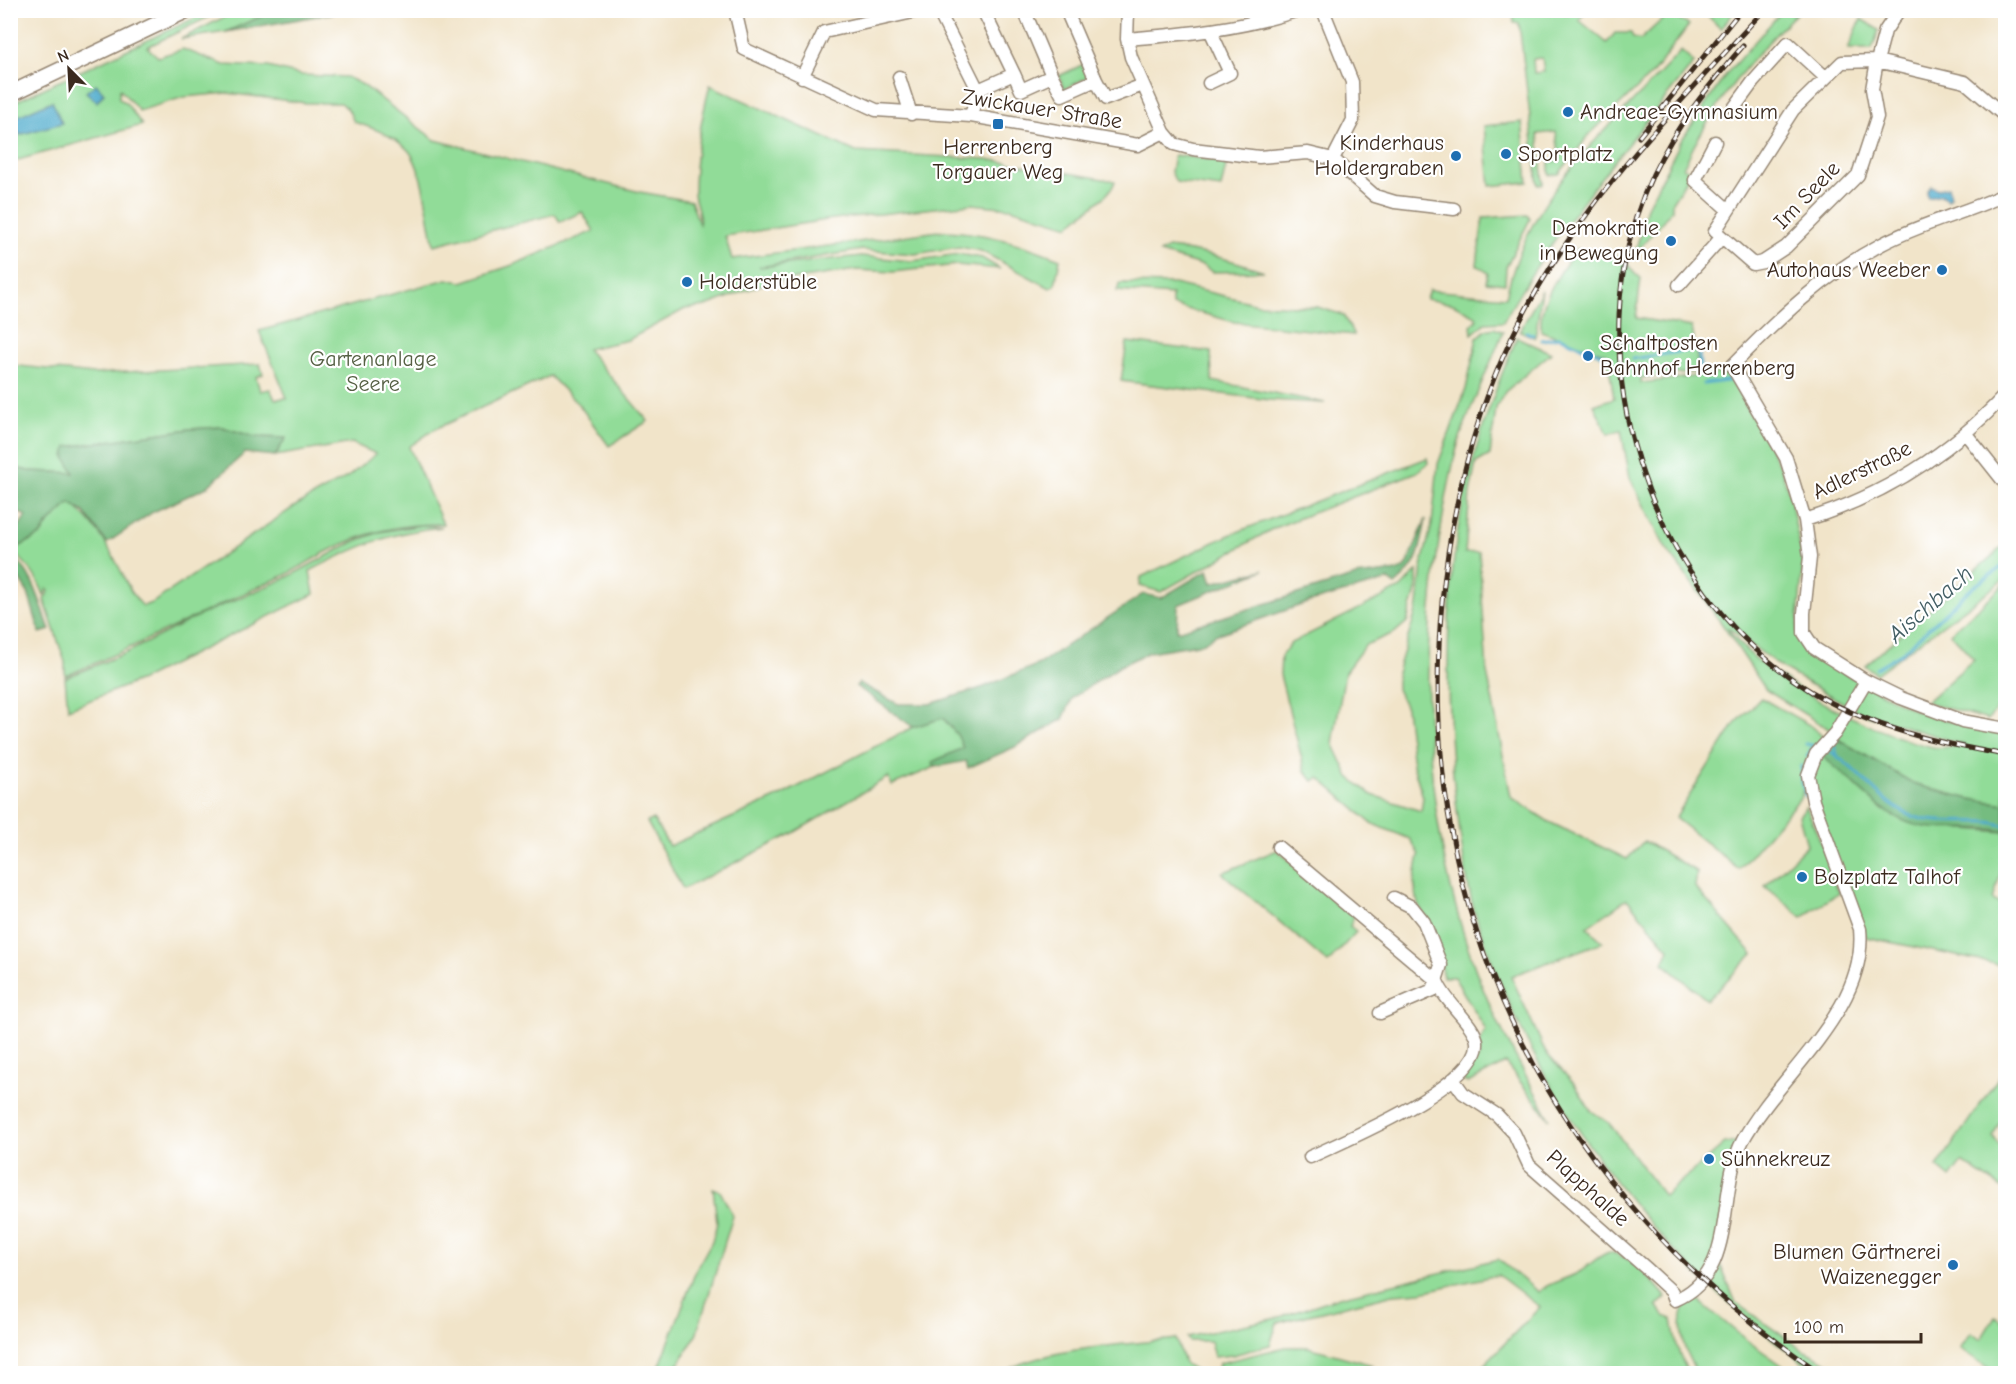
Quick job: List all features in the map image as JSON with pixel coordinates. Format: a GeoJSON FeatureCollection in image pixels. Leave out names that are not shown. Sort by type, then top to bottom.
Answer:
{"type":"FeatureCollection","features":[{"type":"Feature","properties":{"kind":"main road"},"geometry":{"type":"LineString","coordinates":[[10,94],[187,10]]}},
{"type":"Feature","properties":{"kind":"street","name":"Zwickauer Straße"},"geometry":{"type":"LineString","coordinates":[[735,10],[744,49],[876,110],[971,116],[1138,145],[1164,132]]}},
{"type":"Feature","properties":{"kind":"street"},"geometry":{"type":"LineString","coordinates":[[802,77],[824,32],[922,10]]}},
{"type":"Feature","properties":{"kind":"street"},"geometry":{"type":"LineString","coordinates":[[938,10],[978,90],[971,116]]}},
{"type":"Feature","properties":{"kind":"street"},"geometry":{"type":"LineString","coordinates":[[983,10],[1021,90],[1052,76]]}},
{"type":"Feature","properties":{"kind":"street"},"geometry":{"type":"LineString","coordinates":[[1024,10],[1062,94],[1096,80]]}},
{"type":"Feature","properties":{"kind":"street"},"geometry":{"type":"LineString","coordinates":[[1066,10],[1106,99],[1143,85]]}},
{"type":"Feature","properties":{"kind":"street"},"geometry":{"type":"LineString","coordinates":[[1128,10],[1127,39],[1131,57],[1164,132],[1174,144],[1193,149],[1260,157],[1308,153],[1333,159],[1375,196],[1395,202],[1454,209]]}},
{"type":"Feature","properties":{"kind":"street"},"geometry":{"type":"LineString","coordinates":[[1127,39],[1211,32],[1261,23],[1299,10]]}},
{"type":"Feature","properties":{"kind":"street"},"geometry":{"type":"LineString","coordinates":[[1323,10],[1352,82],[1353,120],[1333,159]]}},
{"type":"Feature","properties":{"kind":"street","name":"Im Seele"},"geometry":{"type":"LineString","coordinates":[[1721,238],[1745,260],[1753,264],[1763,262],[1786,247],[1858,175],[1877,117],[1872,89],[1877,61],[1885,31],[1899,10]]}},
{"type":"Feature","properties":{"kind":"street"},"geometry":{"type":"LineString","coordinates":[[1209,83],[1230,74],[1211,32]]}},
{"type":"Feature","properties":{"kind":"street"},"geometry":{"type":"LineString","coordinates":[[1734,108],[1753,82],[1788,43],[1824,77]]}},
{"type":"Feature","properties":{"kind":"street"},"geometry":{"type":"LineString","coordinates":[[1679,285],[1721,238],[1715,231],[1727,209],[1794,110],[1824,77],[1842,62],[1877,61],[1965,82],[2006,117]]}},
{"type":"Feature","properties":{"kind":"street"},"geometry":{"type":"LineString","coordinates":[[978,90],[1014,74]]}},
{"type":"Feature","properties":{"kind":"street"},"geometry":{"type":"LineString","coordinates":[[899,77],[911,114]]}},
{"type":"Feature","properties":{"kind":"street"},"geometry":{"type":"LineString","coordinates":[[1715,142],[1695,180],[1727,209]]}},
{"type":"Feature","properties":{"kind":"street"},"geometry":{"type":"LineString","coordinates":[[2006,194],[1883,243],[1852,262],[1797,301],[1732,366],[1786,458],[1805,520],[1810,557],[1804,633],[1814,648],[1866,681],[1901,698],[1962,721],[2006,729]]}},
{"type":"Feature","properties":{"kind":"street","name":"Adlerstraße"},"geometry":{"type":"LineString","coordinates":[[1805,520],[1847,505],[1901,480],[1966,434],[2006,394]]}},
{"type":"Feature","properties":{"kind":"street"},"geometry":{"type":"LineString","coordinates":[[1966,434],[2005,483]]}},
{"type":"Feature","properties":{"kind":"street","name":"Plapphalde"},"geometry":{"type":"LineString","coordinates":[[1453,1079],[1463,1093],[1497,1115],[1514,1133],[1529,1165],[1672,1292],[1675,1300],[1687,1295],[1708,1272],[1717,1257],[1722,1242],[1725,1201],[1731,1169],[1743,1140],[1835,1014],[1856,971],[1860,929],[1813,801],[1808,775],[1813,759],[1835,733],[1866,681]]}},
{"type":"Feature","properties":{"kind":"street"},"geometry":{"type":"LineString","coordinates":[[1278,847],[1437,981],[1441,993],[1474,1033],[1477,1043],[1470,1063],[1453,1079],[1415,1105],[1311,1157]]}},
{"type":"Feature","properties":{"kind":"street"},"geometry":{"type":"LineString","coordinates":[[1380,1013],[1433,990],[1441,965],[1424,922],[1412,907],[1394,898]]}},
{"type":"Feature","properties":{"kind":"green space"},"geometry":{"type":"Polygon","coordinates":[[[275,10],[345,10],[345,11],[226,32],[275,10]]]}},
{"type":"Feature","properties":{"kind":"green space"},"geometry":{"type":"Polygon","coordinates":[[[1708,10],[1735,11],[1721,29],[1706,14],[1708,10]]]}},
{"type":"Feature","properties":{"kind":"green space","name":"Gartenanlage Seere"},"geometry":{"type":"Polygon","coordinates":[[[210,11],[221,11],[147,47],[158,57],[183,49],[224,65],[268,67],[301,75],[347,77],[363,85],[435,140],[640,192],[691,201],[699,224],[694,192],[695,165],[710,85],[856,152],[987,159],[1115,181],[1108,194],[1069,226],[1011,208],[972,204],[833,219],[725,236],[732,259],[939,231],[971,233],[1001,239],[1060,259],[1055,285],[1050,288],[981,251],[959,247],[915,254],[862,250],[759,267],[861,256],[912,261],[959,254],[982,258],[1000,269],[957,265],[893,272],[856,270],[763,284],[706,306],[685,309],[628,340],[587,349],[648,421],[609,446],[580,406],[550,376],[435,429],[409,447],[443,524],[398,527],[356,539],[328,551],[287,574],[65,676],[65,662],[44,599],[49,591],[47,589],[44,595],[31,570],[11,551],[41,535],[47,525],[70,503],[86,517],[105,542],[130,590],[143,606],[152,603],[297,505],[349,476],[376,454],[352,443],[275,456],[285,438],[255,437],[222,427],[190,429],[67,447],[75,473],[29,471],[11,467],[11,365],[93,374],[260,364],[263,374],[256,377],[260,391],[270,389],[275,399],[287,398],[259,331],[447,279],[462,282],[510,266],[594,231],[582,212],[560,222],[555,214],[434,245],[422,181],[408,150],[389,136],[354,122],[348,109],[340,103],[306,103],[227,93],[184,97],[139,111],[120,89],[119,98],[127,104],[142,125],[11,162],[10,104],[210,11]]]}},
{"type":"Feature","properties":{"kind":"green space"},"geometry":{"type":"Polygon","coordinates":[[[236,11],[275,11],[226,32],[181,39],[236,11]]]}},
{"type":"Feature","properties":{"kind":"green space","name":"Andreae-Gymnasium"},"geometry":{"type":"Polygon","coordinates":[[[1513,11],[1562,11],[1567,15],[1571,11],[1586,11],[1579,20],[1607,43],[1615,33],[1631,33],[1633,38],[1640,40],[1664,18],[1672,16],[1689,25],[1652,74],[1589,135],[1559,174],[1549,175],[1549,162],[1560,160],[1556,132],[1538,134],[1543,184],[1538,185],[1519,23],[1514,23],[1513,11]],[[1542,58],[1533,59],[1534,73],[1544,72],[1542,58]]]}},
{"type":"Feature","properties":{"kind":"green space"},"geometry":{"type":"Polygon","coordinates":[[[1782,11],[1799,11],[1748,65],[1720,103],[1683,168],[1692,171],[1672,202],[1672,210],[1635,254],[1647,207],[1681,141],[1727,73],[1782,11]]]}},
{"type":"Feature","properties":{"kind":"green space"},"geometry":{"type":"Polygon","coordinates":[[[1861,19],[1879,30],[1872,49],[1848,49],[1861,19]]]}},
{"type":"Feature","properties":{"kind":"green space"},"geometry":{"type":"Polygon","coordinates":[[[1681,51],[1694,63],[1569,220],[1503,322],[1485,323],[1472,334],[1471,325],[1477,320],[1476,316],[1453,304],[1426,299],[1429,290],[1506,297],[1517,258],[1533,223],[1553,192],[1576,162],[1681,51]]]}},
{"type":"Feature","properties":{"kind":"green space"},"geometry":{"type":"Polygon","coordinates":[[[1086,63],[1092,75],[1064,89],[1059,76],[1086,63]]]}},
{"type":"Feature","properties":{"kind":"green space","name":"Sportplatz"},"geometry":{"type":"Polygon","coordinates":[[[1522,122],[1528,182],[1490,186],[1484,126],[1522,122]]]}},
{"type":"Feature","properties":{"kind":"green space"},"geometry":{"type":"Polygon","coordinates":[[[1174,155],[1227,162],[1221,188],[1176,182],[1171,172],[1174,155]]]}},
{"type":"Feature","properties":{"kind":"green space"},"geometry":{"type":"Polygon","coordinates":[[[1528,215],[1530,219],[1506,267],[1505,284],[1486,282],[1488,273],[1477,265],[1483,218],[1528,215]]]}},
{"type":"Feature","properties":{"kind":"green space"},"geometry":{"type":"Polygon","coordinates":[[[1168,248],[1192,251],[1264,271],[1212,272],[1204,266],[1160,253],[1168,248]]]}},
{"type":"Feature","properties":{"kind":"green space"},"geometry":{"type":"Polygon","coordinates":[[[1576,249],[1622,257],[1641,278],[1636,318],[1692,327],[1699,372],[1641,378],[1641,383],[1722,373],[1728,375],[1781,468],[1790,497],[1803,563],[1797,631],[1807,650],[1823,662],[1912,709],[1949,721],[2005,733],[2005,804],[1970,799],[1916,785],[1836,738],[1835,733],[1766,690],[1722,624],[1665,547],[1630,478],[1621,430],[1608,434],[1594,405],[1614,398],[1607,354],[1541,331],[1543,309],[1551,288],[1576,249]],[[1727,627],[1742,645],[1763,664],[1790,683],[1851,717],[1909,741],[1933,747],[1965,745],[1861,713],[1785,670],[1727,627]]]}},
{"type":"Feature","properties":{"kind":"green space"},"geometry":{"type":"Polygon","coordinates":[[[1120,283],[1174,284],[1258,304],[1317,307],[1343,315],[1354,335],[1234,322],[1172,305],[1172,295],[1117,291],[1120,283]]]}},
{"type":"Feature","properties":{"kind":"green space"},"geometry":{"type":"Polygon","coordinates":[[[1542,290],[1535,338],[1520,331],[1542,290]]]}},
{"type":"Feature","properties":{"kind":"green space"},"geometry":{"type":"Polygon","coordinates":[[[1494,328],[1503,332],[1459,441],[1450,476],[1440,534],[1429,644],[1430,754],[1445,862],[1458,916],[1475,968],[1500,1026],[1550,1119],[1505,1063],[1468,1083],[1463,1081],[1479,1057],[1480,1042],[1486,1030],[1454,977],[1443,977],[1432,929],[1418,904],[1414,882],[1419,855],[1410,839],[1371,823],[1319,778],[1313,781],[1305,771],[1280,675],[1281,656],[1291,643],[1401,588],[1417,571],[1417,587],[1407,622],[1394,633],[1365,645],[1345,672],[1333,743],[1349,777],[1372,795],[1421,811],[1423,797],[1413,765],[1406,708],[1397,689],[1397,673],[1418,605],[1422,564],[1432,524],[1438,464],[1466,389],[1477,338],[1486,330],[1494,328]]]}},
{"type":"Feature","properties":{"kind":"green space"},"geometry":{"type":"Polygon","coordinates":[[[1517,337],[1551,353],[1505,392],[1496,408],[1490,455],[1476,463],[1470,493],[1465,553],[1479,552],[1487,672],[1511,797],[1549,822],[1627,859],[1644,841],[1697,872],[1695,887],[1753,954],[1707,1000],[1663,963],[1669,949],[1627,899],[1587,927],[1603,942],[1511,976],[1546,1053],[1575,1085],[1590,1110],[1609,1123],[1664,1196],[1725,1143],[1738,1143],[1713,1257],[1720,1264],[1736,1303],[1803,1350],[1849,1373],[1825,1373],[1813,1368],[1775,1341],[1695,1272],[1650,1223],[1589,1145],[1537,1061],[1515,1017],[1478,923],[1465,867],[1453,771],[1448,687],[1450,601],[1454,559],[1468,480],[1489,407],[1517,337]]]}},
{"type":"Feature","properties":{"kind":"green space"},"geometry":{"type":"Polygon","coordinates":[[[1127,342],[1211,352],[1212,381],[1325,403],[1270,400],[1121,381],[1127,342]]]}},
{"type":"Feature","properties":{"kind":"green space"},"geometry":{"type":"Polygon","coordinates":[[[222,427],[255,437],[286,438],[275,456],[245,453],[207,487],[153,512],[107,543],[84,512],[70,503],[47,525],[41,535],[11,551],[11,538],[26,516],[11,508],[11,467],[29,471],[74,473],[65,457],[67,447],[190,429],[222,427]]]}},
{"type":"Feature","properties":{"kind":"green space"},"geometry":{"type":"Polygon","coordinates":[[[1427,458],[1428,463],[1417,472],[1274,528],[1161,592],[1140,586],[1141,577],[1227,536],[1427,458]]]}},
{"type":"Feature","properties":{"kind":"green space"},"geometry":{"type":"Polygon","coordinates":[[[1426,519],[1418,556],[1410,570],[1395,585],[1389,580],[1310,602],[1215,635],[1204,643],[1149,652],[1120,666],[1073,697],[1063,719],[1017,746],[968,768],[966,761],[935,767],[932,762],[963,748],[958,736],[943,718],[913,727],[856,686],[859,683],[898,704],[930,704],[984,687],[1039,664],[1143,594],[1161,598],[1208,570],[1212,583],[1263,570],[1178,605],[1177,631],[1356,576],[1397,571],[1406,567],[1426,519]]]}},
{"type":"Feature","properties":{"kind":"green space"},"geometry":{"type":"Polygon","coordinates":[[[422,525],[442,527],[390,537],[327,562],[310,571],[314,594],[141,680],[68,709],[65,678],[128,652],[204,613],[284,579],[353,542],[380,532],[422,525]]]}},
{"type":"Feature","properties":{"kind":"green space"},"geometry":{"type":"Polygon","coordinates":[[[2005,545],[2005,579],[1876,674],[1865,665],[2005,545]]]}},
{"type":"Feature","properties":{"kind":"green space"},"geometry":{"type":"Polygon","coordinates":[[[11,555],[31,579],[50,630],[40,633],[28,593],[11,566],[11,555]]]}},
{"type":"Feature","properties":{"kind":"green space"},"geometry":{"type":"Polygon","coordinates":[[[2005,584],[2005,698],[1988,720],[1926,702],[1974,659],[1950,633],[2005,584]]]}},
{"type":"Feature","properties":{"kind":"green space"},"geometry":{"type":"Polygon","coordinates":[[[1761,698],[1813,727],[1824,738],[1806,761],[1802,796],[1739,869],[1675,818],[1735,724],[1761,698]]]}},
{"type":"Feature","properties":{"kind":"green space"},"geometry":{"type":"Polygon","coordinates":[[[943,718],[958,736],[963,748],[933,763],[935,767],[892,785],[888,777],[790,835],[683,889],[647,822],[653,819],[669,846],[778,797],[913,727],[943,718]]]}},
{"type":"Feature","properties":{"kind":"green space"},"geometry":{"type":"Polygon","coordinates":[[[1836,738],[1916,785],[1970,799],[2005,804],[2005,832],[1932,828],[1909,823],[1896,817],[1873,801],[1819,754],[1836,738]]]}},
{"type":"Feature","properties":{"kind":"green space"},"geometry":{"type":"Polygon","coordinates":[[[1819,754],[1842,770],[1883,810],[1939,827],[2005,832],[2005,857],[1993,900],[2005,906],[2005,966],[1866,937],[1833,853],[1811,778],[1819,754]]]}},
{"type":"Feature","properties":{"kind":"green space","name":"Bolzplatz Talhof"},"geometry":{"type":"Polygon","coordinates":[[[1806,806],[1831,867],[1827,872],[1840,892],[1802,917],[1765,886],[1807,845],[1799,816],[1806,806]]]}},
{"type":"Feature","properties":{"kind":"green space"},"geometry":{"type":"Polygon","coordinates":[[[1277,850],[1354,916],[1350,926],[1356,932],[1328,963],[1222,873],[1277,850]]]}},
{"type":"Feature","properties":{"kind":"green space"},"geometry":{"type":"Polygon","coordinates":[[[2005,1068],[2005,1118],[2000,1122],[1993,1136],[2000,1147],[2005,1147],[2005,1190],[1962,1162],[1950,1178],[1937,1167],[2005,1068]]]}},
{"type":"Feature","properties":{"kind":"green space"},"geometry":{"type":"Polygon","coordinates":[[[713,1188],[720,1191],[733,1216],[696,1336],[673,1373],[657,1373],[697,1268],[712,1241],[717,1223],[713,1188]]]}},
{"type":"Feature","properties":{"kind":"green space"},"geometry":{"type":"Polygon","coordinates":[[[1609,1252],[1634,1263],[1666,1297],[1657,1306],[1664,1316],[1672,1319],[1682,1360],[1689,1373],[1476,1373],[1540,1307],[1498,1275],[1421,1292],[1394,1294],[1277,1323],[1270,1345],[1233,1355],[1214,1357],[1210,1341],[1189,1341],[1187,1337],[1277,1318],[1339,1297],[1498,1259],[1538,1292],[1548,1285],[1576,1274],[1609,1252]]]}},
{"type":"Feature","properties":{"kind":"green space"},"geometry":{"type":"Polygon","coordinates":[[[1692,1295],[1745,1339],[1793,1373],[1698,1373],[1684,1345],[1681,1324],[1686,1304],[1692,1295]]]}},
{"type":"Feature","properties":{"kind":"green space"},"geometry":{"type":"Polygon","coordinates":[[[1995,1316],[2003,1321],[2006,1318],[2005,1368],[1997,1374],[1960,1348],[1971,1332],[1981,1339],[1995,1316]]]}},
{"type":"Feature","properties":{"kind":"green space"},"geometry":{"type":"Polygon","coordinates":[[[1176,1339],[1184,1363],[1199,1373],[1002,1373],[1020,1364],[1063,1352],[1176,1339]]]}},
{"type":"Feature","properties":{"kind":"green space"},"geometry":{"type":"Polygon","coordinates":[[[1286,1347],[1308,1347],[1373,1365],[1348,1374],[1217,1373],[1219,1363],[1286,1347]]]}},
{"type":"Feature","properties":{"kind":"water"},"geometry":{"type":"Polygon","coordinates":[[[96,84],[104,93],[97,102],[86,92],[96,84]]]}},
{"type":"Feature","properties":{"kind":"water"},"geometry":{"type":"Polygon","coordinates":[[[52,101],[62,123],[19,135],[14,118],[52,101]]]}},
{"type":"Feature","properties":{"kind":"water"},"geometry":{"type":"Polygon","coordinates":[[[1931,186],[1938,189],[1948,187],[1951,196],[1948,200],[1941,195],[1928,198],[1927,192],[1931,186]]]}},
{"type":"Feature","properties":{"kind":"waterway"},"geometry":{"type":"LineString","coordinates":[[1526,332],[1533,335]]}},
{"type":"Feature","properties":{"kind":"waterway"},"geometry":{"type":"LineString","coordinates":[[1542,340],[1559,337],[1610,358]]}},
{"type":"Feature","properties":{"kind":"waterway"},"geometry":{"type":"LineString","coordinates":[[1632,359],[1699,349],[1700,369]]}},
{"type":"Feature","properties":{"kind":"waterway"},"geometry":{"type":"LineString","coordinates":[[1703,384],[1734,380],[1735,383]]}},
{"type":"Feature","properties":{"kind":"waterway","name":"Aischbach"},"geometry":{"type":"LineString","coordinates":[[1876,668],[1903,652],[1969,590],[2006,564]]}},
{"type":"Feature","properties":{"kind":"waterway"},"geometry":{"type":"LineString","coordinates":[[1806,744],[1814,746],[1807,756]]}},
{"type":"Feature","properties":{"kind":"waterway","name":"Aischbach"},"geometry":{"type":"LineString","coordinates":[[1834,745],[1837,755]]}},
{"type":"Feature","properties":{"kind":"waterway","name":"Aischbach"},"geometry":{"type":"LineString","coordinates":[[1828,750],[1840,758],[1883,798],[1908,814],[1932,821],[1985,822],[2006,826]]}},
{"type":"Feature","properties":{"kind":"waterway"},"geometry":{"type":"LineString","coordinates":[[1801,766],[1801,778],[1806,796]]}},
{"type":"Feature","properties":{"kind":"railway"},"geometry":{"type":"LineString","coordinates":[[1639,137],[1741,10]]}},
{"type":"Feature","properties":{"kind":"railway"},"geometry":{"type":"LineString","coordinates":[[1764,10],[1662,122],[1598,199],[1542,281],[1503,357],[1477,425],[1452,531],[1442,602],[1439,720],[1452,833],[1479,940],[1522,1042],[1578,1136],[1647,1223],[1729,1303],[1822,1374]]}},
{"type":"Feature","properties":{"kind":"railway"},"geometry":{"type":"LineString","coordinates":[[1743,46],[1705,91],[1662,156],[1653,174],[1629,243],[1619,316],[1623,389],[1639,462],[1667,530],[1705,593],[1754,648],[1812,692],[1858,715],[1882,725],[1930,739],[2006,755]]}},
{"type":"Feature","properties":{"kind":"place","name":"Andreae-Gymnasium"},"geometry":{"type":"Point","coordinates":[1568,112]}},
{"type":"Feature","properties":{"kind":"place","name":"Herrenberg Torgauer Weg"},"geometry":{"type":"Point","coordinates":[998,124]}},
{"type":"Feature","properties":{"kind":"place","name":"Sportplatz"},"geometry":{"type":"Point","coordinates":[1506,154]}},
{"type":"Feature","properties":{"kind":"place","name":"Kinderhaus Holdergraben"},"geometry":{"type":"Point","coordinates":[1456,156]}},
{"type":"Feature","properties":{"kind":"place","name":"Demokratie in Bewegung"},"geometry":{"type":"Point","coordinates":[1671,241]}},
{"type":"Feature","properties":{"kind":"place","name":"Autohaus Weeber"},"geometry":{"type":"Point","coordinates":[1942,270]}},
{"type":"Feature","properties":{"kind":"place","name":"Holderstüble"},"geometry":{"type":"Point","coordinates":[687,282]}},
{"type":"Feature","properties":{"kind":"place","name":"Schaltposten Bahnhof Herrenberg"},"geometry":{"type":"Point","coordinates":[1588,356]}},
{"type":"Feature","properties":{"kind":"place","name":"Bolzplatz Talhof"},"geometry":{"type":"Point","coordinates":[1802,877]}},
{"type":"Feature","properties":{"kind":"place","name":"Sühnekreuz"},"geometry":{"type":"Point","coordinates":[1709,1159]}},
{"type":"Feature","properties":{"kind":"place","name":"Blumen Gärtnerei Waizenegger"},"geometry":{"type":"Point","coordinates":[1953,1265]}}]}
